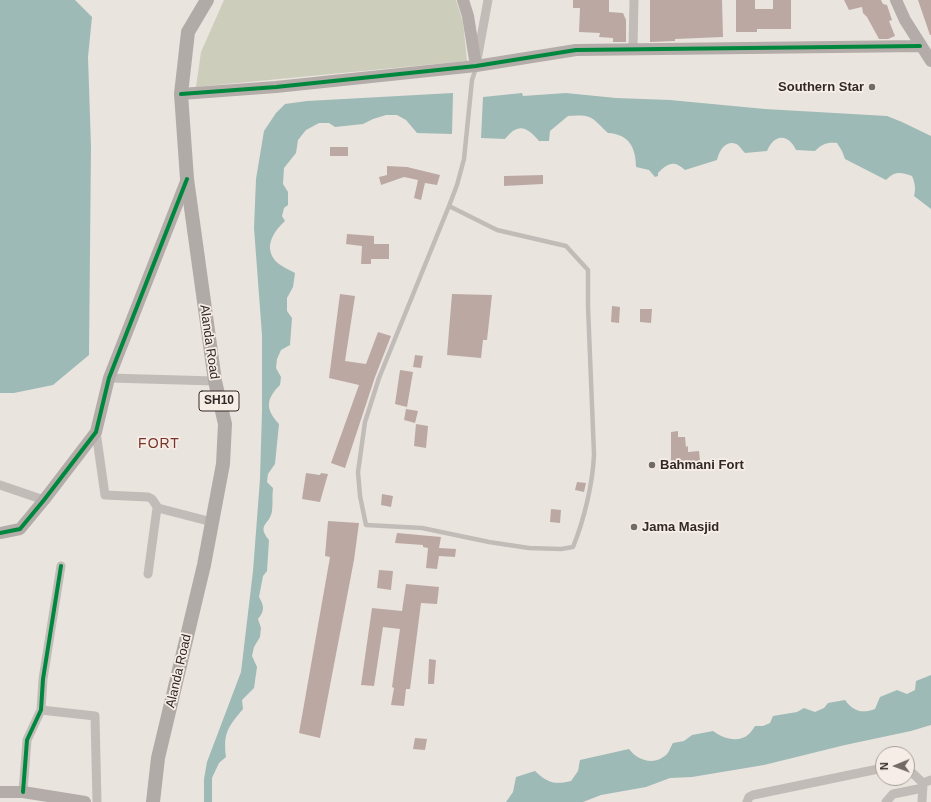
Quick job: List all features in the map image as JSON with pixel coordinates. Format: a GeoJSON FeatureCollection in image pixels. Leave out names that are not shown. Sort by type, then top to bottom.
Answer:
{"type":"FeatureCollection","features":[{"type":"Feature","properties":{"kind":"main road","name":"Alanda Road"},"geometry":{"type":"LineString","coordinates":[[153,802],[158,758],[204,565],[223,464],[225,424],[214,381],[187,179],[181,94],[188,32],[207,0]]}},
{"type":"Feature","properties":{"kind":"street"},"geometry":{"type":"LineString","coordinates":[[463,0],[468,16],[476,66]]}},
{"type":"Feature","properties":{"kind":"street"},"geometry":{"type":"LineString","coordinates":[[476,66],[488,0]]}},
{"type":"Feature","properties":{"kind":"street"},"geometry":{"type":"LineString","coordinates":[[633,49],[634,0]]}},
{"type":"Feature","properties":{"kind":"street"},"geometry":{"type":"LineString","coordinates":[[896,0],[905,20],[920,46],[931,61]]}},
{"type":"Feature","properties":{"kind":"street"},"geometry":{"type":"LineString","coordinates":[[181,94],[276,87],[476,66],[576,50],[920,46]]}},
{"type":"Feature","properties":{"kind":"street"},"geometry":{"type":"LineString","coordinates":[[148,574],[157,508],[148,497],[105,495],[96,432],[109,378],[187,179]]}},
{"type":"Feature","properties":{"kind":"street"},"geometry":{"type":"LineString","coordinates":[[109,378],[214,381]]}},
{"type":"Feature","properties":{"kind":"street"},"geometry":{"type":"LineString","coordinates":[[0,533],[20,529],[96,432]]}},
{"type":"Feature","properties":{"kind":"street"},"geometry":{"type":"LineString","coordinates":[[0,485],[44,500]]}},
{"type":"Feature","properties":{"kind":"street"},"geometry":{"type":"LineString","coordinates":[[157,508],[212,522]]}},
{"type":"Feature","properties":{"kind":"street"},"geometry":{"type":"LineString","coordinates":[[29,796],[27,740],[41,710],[43,679],[61,566]]}},
{"type":"Feature","properties":{"kind":"street"},"geometry":{"type":"LineString","coordinates":[[41,710],[95,716],[97,802]]}},
{"type":"Feature","properties":{"kind":"street"},"geometry":{"type":"LineString","coordinates":[[747,802],[749,797],[753,795],[875,770]]}},
{"type":"Feature","properties":{"kind":"street"},"geometry":{"type":"LineString","coordinates":[[915,775],[926,784]]}},
{"type":"Feature","properties":{"kind":"street"},"geometry":{"type":"LineString","coordinates":[[886,802],[892,794],[926,784]]}},
{"type":"Feature","properties":{"kind":"street"},"geometry":{"type":"LineString","coordinates":[[922,802],[926,784]]}},
{"type":"Feature","properties":{"kind":"street"},"geometry":{"type":"LineString","coordinates":[[0,792],[85,802]]}},
{"type":"Feature","properties":{"kind":"lane"},"geometry":{"type":"LineString","coordinates":[[449,206],[497,230],[566,246],[588,270],[588,307],[594,454],[593,473],[579,534],[573,547],[561,549],[529,548],[489,542],[422,528],[366,524],[360,496],[358,472],[365,422],[379,378],[457,185],[464,159],[472,80],[476,66]]}},
{"type":"Feature","properties":{"kind":"green space"},"geometry":{"type":"Polygon","coordinates":[[[224,0],[456,0],[463,22],[467,61],[196,87],[201,52],[224,0]]]}},
{"type":"Feature","properties":{"kind":"water"},"geometry":{"type":"Polygon","coordinates":[[[0,0],[75,0],[92,17],[88,57],[91,146],[89,355],[53,385],[14,393],[0,393],[0,0]]]}},
{"type":"Feature","properties":{"kind":"water"},"geometry":{"type":"Polygon","coordinates":[[[453,93],[452,134],[417,133],[406,120],[397,115],[386,115],[363,124],[335,127],[329,123],[319,123],[306,130],[298,140],[296,153],[284,168],[283,184],[288,192],[288,205],[284,208],[282,216],[285,221],[274,233],[270,243],[270,248],[271,254],[276,261],[283,267],[295,273],[293,287],[287,298],[287,311],[292,318],[290,345],[281,350],[277,359],[276,368],[281,377],[280,385],[272,395],[269,404],[271,414],[279,424],[275,464],[268,474],[267,482],[273,488],[272,511],[271,516],[264,527],[265,535],[269,540],[267,571],[263,576],[259,597],[263,608],[258,619],[261,628],[260,637],[254,647],[252,656],[257,667],[254,688],[242,700],[243,709],[230,726],[226,736],[226,757],[219,763],[212,778],[212,802],[204,802],[204,779],[207,762],[241,672],[253,571],[260,479],[262,411],[262,335],[254,228],[256,179],[264,131],[276,113],[285,104],[307,101],[453,93]]]}},
{"type":"Feature","properties":{"kind":"water"},"geometry":{"type":"Polygon","coordinates":[[[522,93],[523,96],[566,93],[616,98],[670,100],[765,109],[887,116],[931,136],[931,209],[914,196],[915,186],[912,176],[898,173],[892,175],[886,180],[845,159],[837,143],[825,144],[815,151],[796,150],[793,144],[785,138],[781,138],[773,141],[767,151],[745,153],[738,145],[730,143],[721,149],[717,160],[685,170],[678,165],[671,164],[665,167],[658,173],[658,176],[655,177],[649,170],[636,167],[633,148],[626,139],[615,134],[608,133],[594,120],[587,116],[568,116],[550,131],[549,141],[539,141],[530,132],[522,128],[514,130],[505,139],[481,138],[483,97],[522,93]]]}},
{"type":"Feature","properties":{"kind":"water"},"geometry":{"type":"Polygon","coordinates":[[[931,675],[931,725],[911,731],[845,745],[764,765],[692,777],[670,778],[646,787],[601,795],[583,802],[506,802],[513,792],[516,777],[535,771],[552,782],[560,783],[571,781],[578,771],[580,760],[629,749],[637,757],[642,759],[652,761],[657,760],[667,754],[673,743],[684,741],[692,735],[713,731],[725,738],[740,739],[749,734],[755,726],[763,726],[770,723],[773,716],[797,712],[804,708],[815,712],[824,708],[828,703],[845,700],[851,707],[858,710],[866,711],[875,709],[880,697],[897,690],[907,694],[915,690],[916,681],[931,675]]]}},
{"type":"Feature","properties":{"kind":"building"},"geometry":{"type":"Polygon","coordinates":[[[573,0],[609,0],[609,12],[623,13],[626,20],[626,42],[613,42],[613,38],[599,37],[600,33],[579,32],[580,8],[573,8],[573,0]]]}},
{"type":"Feature","properties":{"kind":"building"},"geometry":{"type":"Polygon","coordinates":[[[650,0],[722,0],[723,37],[675,39],[675,41],[650,42],[650,0]]]}},
{"type":"Feature","properties":{"kind":"building"},"geometry":{"type":"Polygon","coordinates":[[[736,0],[755,0],[755,9],[773,9],[773,0],[791,0],[791,29],[757,29],[757,32],[736,32],[736,0]]]}},
{"type":"Feature","properties":{"kind":"building"},"geometry":{"type":"Polygon","coordinates":[[[844,0],[881,0],[883,4],[887,5],[892,20],[889,21],[895,36],[888,39],[879,39],[867,17],[863,13],[862,7],[849,10],[844,0]]]}},
{"type":"Feature","properties":{"kind":"building"},"geometry":{"type":"Polygon","coordinates":[[[918,0],[931,0],[931,35],[930,35],[918,0]]]}},
{"type":"Feature","properties":{"kind":"building"},"geometry":{"type":"Polygon","coordinates":[[[330,147],[348,147],[348,156],[330,156],[330,147]]]}},
{"type":"Feature","properties":{"kind":"building"},"geometry":{"type":"Polygon","coordinates":[[[387,166],[407,167],[440,175],[437,185],[425,183],[421,200],[414,198],[418,180],[404,177],[381,185],[379,177],[387,175],[387,166]]]}},
{"type":"Feature","properties":{"kind":"building"},"geometry":{"type":"Polygon","coordinates":[[[543,175],[543,184],[504,186],[504,176],[543,175]]]}},
{"type":"Feature","properties":{"kind":"building"},"geometry":{"type":"Polygon","coordinates":[[[347,234],[374,236],[374,244],[389,244],[389,259],[371,259],[371,264],[361,264],[362,246],[346,244],[347,234]]]}},
{"type":"Feature","properties":{"kind":"building"},"geometry":{"type":"Polygon","coordinates":[[[340,294],[355,296],[345,361],[366,364],[378,332],[391,336],[375,377],[345,468],[331,463],[359,385],[329,378],[340,294]]]}},
{"type":"Feature","properties":{"kind":"building"},"geometry":{"type":"Polygon","coordinates":[[[452,294],[492,295],[487,340],[483,340],[481,358],[447,355],[452,294]]]}},
{"type":"Feature","properties":{"kind":"building"},"geometry":{"type":"Polygon","coordinates":[[[612,306],[620,307],[619,323],[611,322],[612,306]]]}},
{"type":"Feature","properties":{"kind":"building"},"geometry":{"type":"Polygon","coordinates":[[[640,309],[652,309],[651,323],[640,322],[640,309]]]}},
{"type":"Feature","properties":{"kind":"building"},"geometry":{"type":"Polygon","coordinates":[[[415,355],[423,356],[421,368],[413,367],[415,355]]]}},
{"type":"Feature","properties":{"kind":"building"},"geometry":{"type":"Polygon","coordinates":[[[400,370],[413,372],[407,407],[395,404],[400,370]]]}},
{"type":"Feature","properties":{"kind":"building"},"geometry":{"type":"Polygon","coordinates":[[[406,409],[418,411],[415,423],[404,420],[406,409]]]}},
{"type":"Feature","properties":{"kind":"building"},"geometry":{"type":"Polygon","coordinates":[[[416,424],[428,426],[426,448],[414,446],[416,424]]]}},
{"type":"Feature","properties":{"kind":"building"},"geometry":{"type":"Polygon","coordinates":[[[678,431],[678,437],[685,437],[688,452],[699,451],[700,461],[671,463],[671,432],[678,431]]]}},
{"type":"Feature","properties":{"kind":"building"},"geometry":{"type":"Polygon","coordinates":[[[306,473],[320,475],[321,473],[328,474],[320,502],[302,499],[306,473]]]}},
{"type":"Feature","properties":{"kind":"building"},"geometry":{"type":"Polygon","coordinates":[[[577,482],[586,483],[584,492],[575,490],[577,482]]]}},
{"type":"Feature","properties":{"kind":"building"},"geometry":{"type":"Polygon","coordinates":[[[382,494],[393,496],[391,507],[381,505],[382,494]]]}},
{"type":"Feature","properties":{"kind":"building"},"geometry":{"type":"Polygon","coordinates":[[[551,509],[561,510],[560,523],[550,522],[551,509]]]}},
{"type":"Feature","properties":{"kind":"building"},"geometry":{"type":"Polygon","coordinates":[[[328,521],[359,523],[354,560],[320,738],[299,733],[330,557],[325,556],[328,521]]]}},
{"type":"Feature","properties":{"kind":"building"},"geometry":{"type":"Polygon","coordinates":[[[397,533],[441,537],[439,548],[456,549],[455,557],[439,556],[437,569],[426,568],[428,548],[423,547],[423,545],[395,543],[397,533]]]}},
{"type":"Feature","properties":{"kind":"building"},"geometry":{"type":"Polygon","coordinates":[[[379,570],[393,571],[391,590],[377,588],[379,570]]]}},
{"type":"Feature","properties":{"kind":"building"},"geometry":{"type":"Polygon","coordinates":[[[406,584],[439,587],[437,604],[421,603],[410,689],[406,689],[404,706],[391,705],[400,629],[383,627],[374,686],[361,685],[372,608],[402,611],[406,584]]]}},
{"type":"Feature","properties":{"kind":"building"},"geometry":{"type":"Polygon","coordinates":[[[429,659],[436,660],[434,684],[428,684],[429,659]]]}},
{"type":"Feature","properties":{"kind":"building"},"geometry":{"type":"Polygon","coordinates":[[[415,738],[427,739],[425,750],[413,749],[415,738]]]}},
{"type":"Feature","properties":{"kind":"cycle path"},"geometry":{"type":"LineString","coordinates":[[181,94],[276,87],[476,66],[576,50],[920,46]]}},
{"type":"Feature","properties":{"kind":"cycle path"},"geometry":{"type":"LineString","coordinates":[[0,533],[20,529],[96,432],[109,378],[187,179]]}},
{"type":"Feature","properties":{"kind":"cycle path"},"geometry":{"type":"LineString","coordinates":[[23,792],[27,740],[41,710],[43,679],[61,566]]}},
{"type":"Feature","properties":{"kind":"place","name":"Southern Star"},"geometry":{"type":"Point","coordinates":[872,87]}},
{"type":"Feature","properties":{"kind":"place","name":"Bahmani Fort"},"geometry":{"type":"Point","coordinates":[652,465]}},
{"type":"Feature","properties":{"kind":"place","name":"Jama Masjid"},"geometry":{"type":"Point","coordinates":[634,527]}},
{"type":"Feature","properties":{"kind":"district","name":"FORT"},"geometry":{"type":"Point","coordinates":[159,444]}}]}
